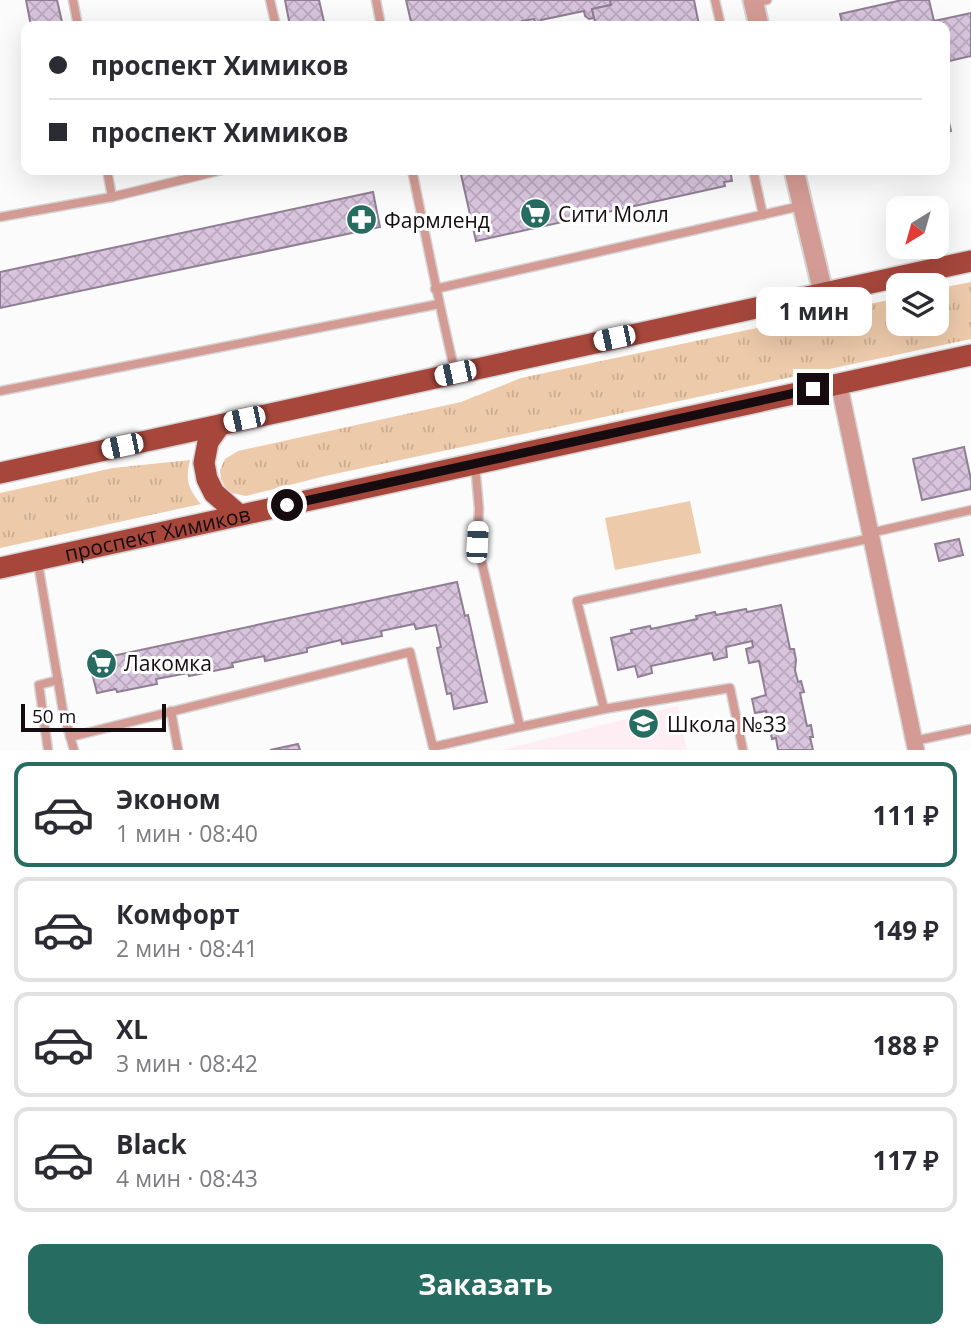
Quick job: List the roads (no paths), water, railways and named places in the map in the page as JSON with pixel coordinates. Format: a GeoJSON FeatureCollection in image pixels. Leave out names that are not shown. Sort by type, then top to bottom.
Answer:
{"type":"FeatureCollection","features":[{"type":"Feature","properties":{"kind":"main road"},"geometry":{"type":"LineString","coordinates":[[0,473],[971,261]]}},
{"type":"Feature","properties":{"kind":"main road","name":"проспект Химиков"},"geometry":{"type":"LineString","coordinates":[[0,568],[971,355]]}},
{"type":"Feature","properties":{"kind":"main road"},"geometry":{"type":"LineString","coordinates":[[220,425],[208,442],[204,463],[206,479],[214,494],[239,515]]}},
{"type":"Feature","properties":{"kind":"street"},"geometry":{"type":"LineString","coordinates":[[758,1],[759,21]]}},
{"type":"Feature","properties":{"kind":"street"},"geometry":{"type":"LineString","coordinates":[[795,175],[824,292]]}},
{"type":"Feature","properties":{"kind":"street"},"geometry":{"type":"LineString","coordinates":[[839,384],[915,745]]}},
{"type":"Feature","properties":{"kind":"lane"},"geometry":{"type":"LineString","coordinates":[[73,0],[77,21]]}},
{"type":"Feature","properties":{"kind":"lane"},"geometry":{"type":"LineString","coordinates":[[270,0],[275,21]]}},
{"type":"Feature","properties":{"kind":"lane"},"geometry":{"type":"LineString","coordinates":[[376,0],[380,21]]}},
{"type":"Feature","properties":{"kind":"lane"},"geometry":{"type":"LineString","coordinates":[[715,0],[720,21]]}},
{"type":"Feature","properties":{"kind":"lane"},"geometry":{"type":"LineString","coordinates":[[108,175],[112,197]]}},
{"type":"Feature","properties":{"kind":"lane"},"geometry":{"type":"LineString","coordinates":[[0,217],[112,197],[202,175]]}},
{"type":"Feature","properties":{"kind":"lane"},"geometry":{"type":"LineString","coordinates":[[413,175],[435,289],[455,373]]}},
{"type":"Feature","properties":{"kind":"lane"},"geometry":{"type":"LineString","coordinates":[[754,175],[763,215]]}},
{"type":"Feature","properties":{"kind":"lane"},"geometry":{"type":"LineString","coordinates":[[435,289],[803,205]]}},
{"type":"Feature","properties":{"kind":"lane"},"geometry":{"type":"LineString","coordinates":[[0,391],[439,304]]}},
{"type":"Feature","properties":{"kind":"lane"},"geometry":{"type":"LineString","coordinates":[[475,464],[479,509],[477,542],[520,727]]}},
{"type":"Feature","properties":{"kind":"lane"},"geometry":{"type":"LineString","coordinates":[[604,709],[577,601],[971,510]]}},
{"type":"Feature","properties":{"kind":"lane"},"geometry":{"type":"LineString","coordinates":[[37,560],[63,711],[74,750]]}},
{"type":"Feature","properties":{"kind":"lane"},"geometry":{"type":"LineString","coordinates":[[70,737],[410,652],[433,747],[604,709],[730,688],[743,750]]}},
{"type":"Feature","properties":{"kind":"lane"},"geometry":{"type":"LineString","coordinates":[[48,750],[39,685],[58,680]]}},
{"type":"Feature","properties":{"kind":"lane"},"geometry":{"type":"LineString","coordinates":[[171,711],[178,750]]}},
{"type":"Feature","properties":{"kind":"lane"},"geometry":{"type":"LineString","coordinates":[[915,745],[971,729]]}},
{"type":"Feature","properties":{"kind":"place","name":"Сити Молл"},"geometry":{"type":"Point","coordinates":[535,214]}},
{"type":"Feature","properties":{"kind":"place","name":"Фармленд"},"geometry":{"type":"Point","coordinates":[361,220]}},
{"type":"Feature","properties":{"kind":"place","name":"Лакомка"},"geometry":{"type":"Point","coordinates":[101,663]}},
{"type":"Feature","properties":{"kind":"place","name":"Школа №33"},"geometry":{"type":"Point","coordinates":[644,724]}}]}
